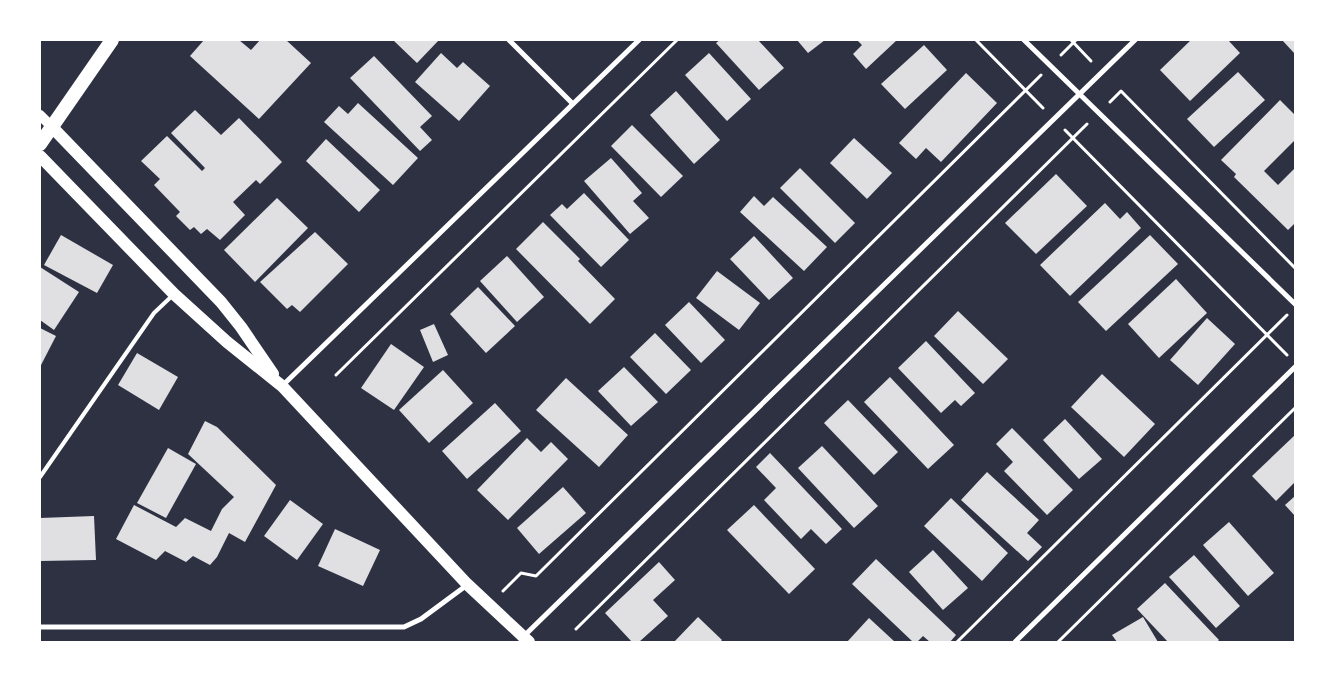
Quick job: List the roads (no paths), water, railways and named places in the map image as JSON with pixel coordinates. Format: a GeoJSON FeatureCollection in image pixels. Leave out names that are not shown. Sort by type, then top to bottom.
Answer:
{"type":"FeatureCollection","features":[{"type":"Feature","properties":{"kind":"highway"},"geometry":{"type":"LineString","coordinates":[[40,144],[112,40]]}},
{"type":"Feature","properties":{"kind":"main road"},"geometry":{"type":"LineString","coordinates":[[40,115],[221,302],[282,386],[467,584],[526,639]]}},
{"type":"Feature","properties":{"kind":"main road"},"geometry":{"type":"LineString","coordinates":[[40,156],[174,294],[227,342],[282,386]]}},
{"type":"Feature","properties":{"kind":"street"},"geometry":{"type":"LineString","coordinates":[[509,40],[572,103]]}},
{"type":"Feature","properties":{"kind":"street"},"geometry":{"type":"LineString","coordinates":[[282,386],[639,40]]}},
{"type":"Feature","properties":{"kind":"street"},"geometry":{"type":"LineString","coordinates":[[1024,40],[1295,304]]}},
{"type":"Feature","properties":{"kind":"street"},"geometry":{"type":"LineString","coordinates":[[526,639],[1134,40]]}},
{"type":"Feature","properties":{"kind":"street"},"geometry":{"type":"LineString","coordinates":[[1015,642],[1295,367]]}},
{"type":"Feature","properties":{"kind":"street"},"geometry":{"type":"LineString","coordinates":[[40,627],[404,627],[421,619],[467,584]]}},
{"type":"Feature","properties":{"kind":"lane"},"geometry":{"type":"LineString","coordinates":[[40,476],[154,313],[174,294]]}}]}
